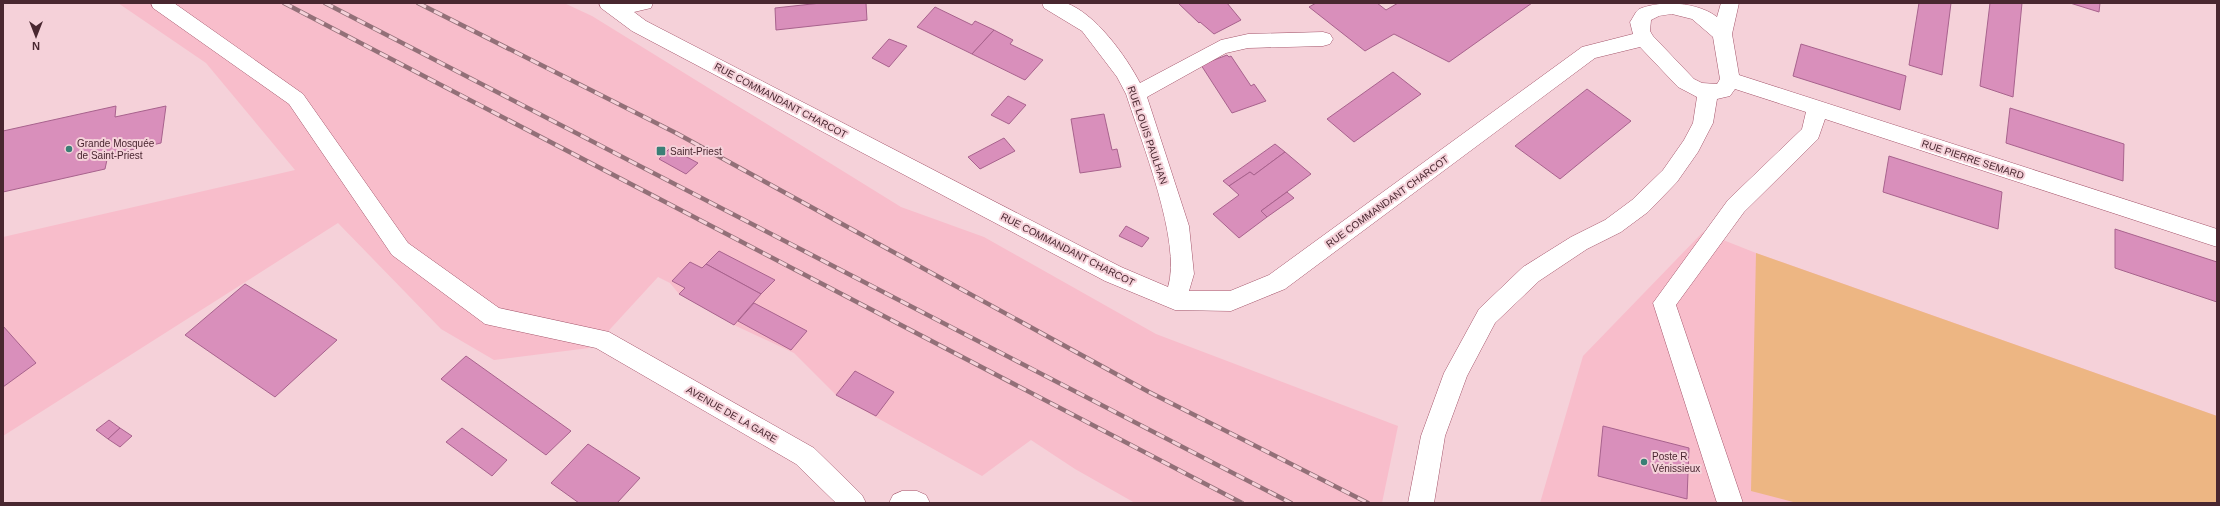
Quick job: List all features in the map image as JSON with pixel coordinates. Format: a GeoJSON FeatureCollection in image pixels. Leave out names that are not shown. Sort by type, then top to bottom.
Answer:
{"type":"FeatureCollection","features":[{"type":"Feature","properties":{"kind":"street","name":"AVENUE DE LA GARE"},"geometry":{"type":"LineString","coordinates":[[160,3],[296,99],[400,249],[493,317],[601,338],[805,456],[853,503]]}},
{"type":"Feature","properties":{"kind":"street"},"geometry":{"type":"LineString","coordinates":[[616,5],[644,3]]}},
{"type":"Feature","properties":{"kind":"street","name":"RUE LOUIS PAULHAN"},"geometry":{"type":"LineString","coordinates":[[1051,3],[1089,26],[1125,73],[1136,94],[1178,226],[1183,274],[1175,300]]}},
{"type":"Feature","properties":{"kind":"street"},"geometry":{"type":"LineString","coordinates":[[1722,34],[1710,21],[1698,14],[1686,9],[1662,6],[1644,17],[1641,23],[1640,31],[1643,39],[1650,49],[1690,86],[1708,92],[1723,91],[1730,80],[1722,34],[1730,3]]}},
{"type":"Feature","properties":{"kind":"street","name":"RUE COMMANDANT CHARCOT"},"geometry":{"type":"LineString","coordinates":[[616,5],[639,26],[1050,242],[1113,274],[1175,300],[1231,301],[1277,282],[1589,52],[1643,39]]}},
{"type":"Feature","properties":{"kind":"street"},"geometry":{"type":"LineString","coordinates":[[1136,94],[1221,47],[1248,40],[1323,39]]}},
{"type":"Feature","properties":{"kind":"street","name":"RUE PIERRE SEMARD"},"geometry":{"type":"LineString","coordinates":[[1730,80],[2217,238]]}},
{"type":"Feature","properties":{"kind":"street"},"geometry":{"type":"LineString","coordinates":[[1421,503],[1433,436],[1456,373],[1486,316],[1531,274],[1579,243],[1613,226],[1640,206],[1670,176],[1691,146],[1703,122],[1708,92]]}},
{"type":"Feature","properties":{"kind":"street"},"geometry":{"type":"LineString","coordinates":[[1730,503],[1664,303],[1736,206],[1811,133],[1817,108]]}},
{"type":"Feature","properties":{"kind":"street"},"geometry":{"type":"LineString","coordinates":[[902,503],[917,503]]}},
{"type":"Feature","properties":{"kind":"shaded area"},"geometry":{"type":"Polygon","coordinates":[[[118,3],[564,3],[592,16],[901,207],[984,237],[1156,334],[1398,426],[1382,503],[1135,503],[1075,469],[1031,440],[982,476],[836,395],[794,353],[734,325],[679,294],[670,283],[658,277],[601,339],[589,348],[494,360],[441,329],[338,223],[3,436],[3,237],[295,170],[206,63],[118,3]]]}},
{"type":"Feature","properties":{"kind":"shaded area"},"geometry":{"type":"Polygon","coordinates":[[[1703,232],[1756,253],[2217,416],[2217,503],[1540,503],[1583,356],[1703,232]]]}},
{"type":"Feature","properties":{"kind":"shaded area"},"geometry":{"type":"Polygon","coordinates":[[[1756,253],[2217,416],[2217,503],[1797,503],[1751,491],[1756,253]]]}},
{"type":"Feature","properties":{"kind":"building"},"geometry":{"type":"Polygon","coordinates":[[[821,3],[866,3],[867,20],[776,30],[775,8],[821,3]]]}},
{"type":"Feature","properties":{"kind":"building"},"geometry":{"type":"Polygon","coordinates":[[[1178,3],[1227,3],[1241,20],[1214,34],[1200,22],[1199,23],[1178,3]]]}},
{"type":"Feature","properties":{"kind":"building"},"geometry":{"type":"Polygon","coordinates":[[[1316,3],[1377,3],[1386,10],[1398,3],[1532,3],[1449,62],[1394,34],[1365,51],[1309,7],[1316,3]]]}},
{"type":"Feature","properties":{"kind":"building"},"geometry":{"type":"Polygon","coordinates":[[[1919,3],[1951,3],[1942,75],[1909,65],[1919,3]]]}},
{"type":"Feature","properties":{"kind":"building"},"geometry":{"type":"Polygon","coordinates":[[[1990,3],[2022,3],[2013,97],[1980,86],[1990,3]]]}},
{"type":"Feature","properties":{"kind":"building"},"geometry":{"type":"Polygon","coordinates":[[[2070,3],[2100,3],[2099,12],[2070,3]]]}},
{"type":"Feature","properties":{"kind":"building"},"geometry":{"type":"Polygon","coordinates":[[[935,7],[972,25],[975,21],[994,30],[972,54],[917,27],[935,7]]]}},
{"type":"Feature","properties":{"kind":"building"},"geometry":{"type":"Polygon","coordinates":[[[994,30],[1013,40],[1010,44],[1043,60],[1025,80],[972,54],[994,30]]]}},
{"type":"Feature","properties":{"kind":"building"},"geometry":{"type":"Polygon","coordinates":[[[889,39],[907,46],[889,67],[872,58],[889,39]]]}},
{"type":"Feature","properties":{"kind":"building"},"geometry":{"type":"Polygon","coordinates":[[[1801,44],[1906,76],[1900,110],[1793,76],[1801,44]]]}},
{"type":"Feature","properties":{"kind":"building"},"geometry":{"type":"Polygon","coordinates":[[[1227,55],[1229,57],[1231,56],[1251,86],[1254,84],[1266,101],[1232,113],[1201,65],[1227,55]]]}},
{"type":"Feature","properties":{"kind":"building"},"geometry":{"type":"Polygon","coordinates":[[[1393,72],[1421,94],[1354,142],[1327,119],[1393,72]]]}},
{"type":"Feature","properties":{"kind":"building"},"geometry":{"type":"Polygon","coordinates":[[[1587,89],[1631,121],[1560,179],[1515,146],[1587,89]]]}},
{"type":"Feature","properties":{"kind":"building"},"geometry":{"type":"Polygon","coordinates":[[[1008,96],[1026,105],[1009,124],[991,115],[1008,96]]]}},
{"type":"Feature","properties":{"kind":"building","name":"Grande Mosquée de Saint-Priest"},"geometry":{"type":"Polygon","coordinates":[[[116,106],[115,117],[166,106],[161,143],[108,155],[105,169],[3,192],[3,131],[116,106]]]}},
{"type":"Feature","properties":{"kind":"building"},"geometry":{"type":"Polygon","coordinates":[[[2010,108],[2124,144],[2123,181],[2006,143],[2010,108]]]}},
{"type":"Feature","properties":{"kind":"building"},"geometry":{"type":"Polygon","coordinates":[[[1104,114],[1112,150],[1117,149],[1121,167],[1080,173],[1071,119],[1104,114]]]}},
{"type":"Feature","properties":{"kind":"building"},"geometry":{"type":"Polygon","coordinates":[[[1004,138],[1015,151],[980,169],[968,157],[1004,138]]]}},
{"type":"Feature","properties":{"kind":"building"},"geometry":{"type":"Polygon","coordinates":[[[1275,144],[1285,152],[1254,175],[1250,172],[1229,186],[1223,181],[1275,144]]]}},
{"type":"Feature","properties":{"kind":"building"},"geometry":{"type":"Polygon","coordinates":[[[670,148],[698,163],[686,174],[659,159],[670,148]]]}},
{"type":"Feature","properties":{"kind":"building"},"geometry":{"type":"Polygon","coordinates":[[[1285,152],[1311,174],[1261,211],[1267,217],[1239,238],[1213,214],[1239,195],[1229,186],[1250,172],[1254,175],[1285,152]]]}},
{"type":"Feature","properties":{"kind":"building"},"geometry":{"type":"Polygon","coordinates":[[[1889,156],[2002,192],[1998,229],[1883,192],[1889,156]]]}},
{"type":"Feature","properties":{"kind":"building"},"geometry":{"type":"Polygon","coordinates":[[[1287,192],[1294,198],[1267,217],[1261,211],[1287,192]]]}},
{"type":"Feature","properties":{"kind":"building"},"geometry":{"type":"Polygon","coordinates":[[[1126,226],[1149,238],[1142,247],[1119,236],[1126,226]]]}},
{"type":"Feature","properties":{"kind":"building"},"geometry":{"type":"Polygon","coordinates":[[[2115,229],[2217,262],[2217,302],[2115,268],[2115,229]]]}},
{"type":"Feature","properties":{"kind":"building"},"geometry":{"type":"Polygon","coordinates":[[[719,251],[775,280],[761,294],[706,264],[719,251]]]}},
{"type":"Feature","properties":{"kind":"building"},"geometry":{"type":"Polygon","coordinates":[[[690,262],[702,268],[706,264],[761,294],[734,325],[679,294],[685,288],[672,281],[690,262]]]}},
{"type":"Feature","properties":{"kind":"building"},"geometry":{"type":"Polygon","coordinates":[[[245,284],[337,340],[275,397],[185,335],[245,284]]]}},
{"type":"Feature","properties":{"kind":"building"},"geometry":{"type":"Polygon","coordinates":[[[754,303],[807,331],[791,350],[738,321],[754,303]]]}},
{"type":"Feature","properties":{"kind":"building"},"geometry":{"type":"Polygon","coordinates":[[[3,326],[36,363],[3,387],[3,326]]]}},
{"type":"Feature","properties":{"kind":"building"},"geometry":{"type":"Polygon","coordinates":[[[466,356],[571,431],[546,455],[441,379],[466,356]]]}},
{"type":"Feature","properties":{"kind":"building"},"geometry":{"type":"Polygon","coordinates":[[[855,371],[894,392],[876,416],[836,395],[855,371]]]}},
{"type":"Feature","properties":{"kind":"building"},"geometry":{"type":"Polygon","coordinates":[[[109,420],[120,428],[108,439],[96,430],[109,420]]]}},
{"type":"Feature","properties":{"kind":"building","name":"Poste R Vénissieux"},"geometry":{"type":"Polygon","coordinates":[[[1603,426],[1689,448],[1687,499],[1598,476],[1603,426]]]}},
{"type":"Feature","properties":{"kind":"building"},"geometry":{"type":"Polygon","coordinates":[[[120,428],[132,436],[120,447],[108,439],[120,428]]]}},
{"type":"Feature","properties":{"kind":"building"},"geometry":{"type":"Polygon","coordinates":[[[462,428],[507,460],[492,476],[446,442],[462,428]]]}},
{"type":"Feature","properties":{"kind":"building"},"geometry":{"type":"Polygon","coordinates":[[[588,444],[640,478],[617,503],[579,503],[551,483],[588,444]]]}},
{"type":"Feature","properties":{"kind":"railway"},"geometry":{"type":"LineString","coordinates":[[284,3],[1242,503]]}},
{"type":"Feature","properties":{"kind":"railway"},"geometry":{"type":"LineString","coordinates":[[325,3],[1291,503]]}},
{"type":"Feature","properties":{"kind":"railway"},"geometry":{"type":"LineString","coordinates":[[418,3],[676,133],[1149,392],[1368,503]]}},
{"type":"Feature","properties":{"kind":"place","name":"Grande Mosquée de Saint-Priest"},"geometry":{"type":"Point","coordinates":[69,149]}},
{"type":"Feature","properties":{"kind":"place","name":"Saint-Priest"},"geometry":{"type":"Point","coordinates":[661,151]}},
{"type":"Feature","properties":{"kind":"place","name":"Poste R Vénissieux"},"geometry":{"type":"Point","coordinates":[1644,462]}}]}
